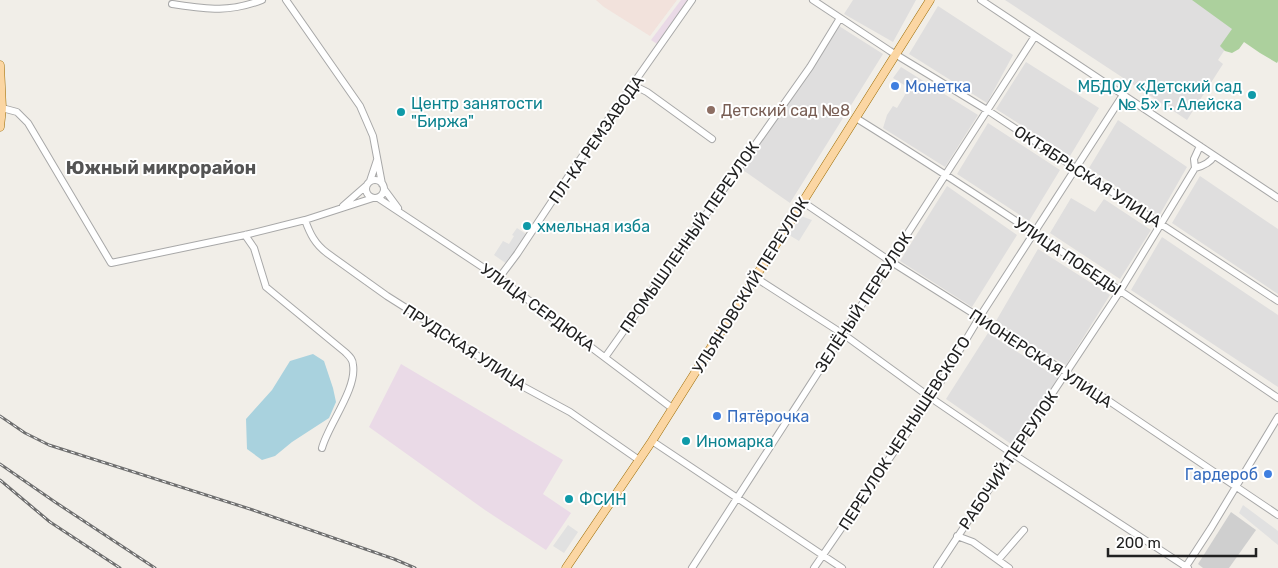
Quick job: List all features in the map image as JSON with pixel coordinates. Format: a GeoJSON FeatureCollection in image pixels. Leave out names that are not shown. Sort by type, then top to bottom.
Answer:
{"type":"FeatureCollection","features":[{"type":"Feature","properties":{"kind":"main road","name":"УЛЬЯНОВСКИЙ ПЕРЕУЛОК"},"geometry":{"type":"LineString","coordinates":[[566,568],[652,441],[930,0]]}},
{"type":"Feature","properties":{"kind":"main road"},"geometry":{"type":"LineString","coordinates":[[0,65],[2,108],[0,127]]}},
{"type":"Feature","properties":{"kind":"street"},"geometry":{"type":"LineString","coordinates":[[172,4],[213,10],[233,8],[262,0]]}},
{"type":"Feature","properties":{"kind":"street"},"geometry":{"type":"LineString","coordinates":[[2,108],[17,112],[28,123],[111,263],[305,220],[376,198],[383,194],[383,186],[373,136],[360,106],[286,0]]}},
{"type":"Feature","properties":{"kind":"street","name":"ПЛ-КА РЕМЗАВОДА"},"geometry":{"type":"LineString","coordinates":[[499,278],[692,0]]}},
{"type":"Feature","properties":{"kind":"street","name":"ОКТЯБРЬСКАЯ УЛИЦА"},"geometry":{"type":"LineString","coordinates":[[813,0],[987,110],[1278,301]]}},
{"type":"Feature","properties":{"kind":"street"},"geometry":{"type":"LineString","coordinates":[[981,0],[1278,198]]}},
{"type":"Feature","properties":{"kind":"street","name":"ПРОМЫШЛЕННЫЙ ПЕРЕУЛОК"},"geometry":{"type":"LineString","coordinates":[[606,356],[810,67],[840,18]]}},
{"type":"Feature","properties":{"kind":"street","name":"ЗЕЛЁНЫЙ ПЕРЕУЛОК"},"geometry":{"type":"LineString","coordinates":[[692,568],[1035,36]]}},
{"type":"Feature","properties":{"kind":"street"},"geometry":{"type":"LineString","coordinates":[[634,85],[647,92],[712,139]]}},
{"type":"Feature","properties":{"kind":"street","name":"ПЕРЕУЛОК ЧЕРНЫШЕВСКОГО"},"geometry":{"type":"LineString","coordinates":[[814,568],[931,398],[979,318],[1123,95]]}},
{"type":"Feature","properties":{"kind":"street","name":"УЛИЦА ПОБЕДЫ"},"geometry":{"type":"LineString","coordinates":[[856,118],[1034,232],[1278,398]]}},
{"type":"Feature","properties":{"kind":"street"},"geometry":{"type":"LineString","coordinates":[[1195,168],[1194,159],[1200,146]]}},
{"type":"Feature","properties":{"kind":"street","name":"РАБОЧИЙ ПЕРЕУЛОК"},"geometry":{"type":"LineString","coordinates":[[937,568],[1120,291],[1195,168],[1203,166],[1214,156]]}},
{"type":"Feature","properties":{"kind":"street"},"geometry":{"type":"LineString","coordinates":[[376,198],[367,193],[368,183],[377,158]]}},
{"type":"Feature","properties":{"kind":"street"},"geometry":{"type":"LineString","coordinates":[[340,209],[368,183],[375,180],[383,186],[400,212]]}},
{"type":"Feature","properties":{"kind":"street","name":"УЛИЦА СЕРДЮКА"},"geometry":{"type":"LineString","coordinates":[[376,198],[499,278],[606,356],[672,408]]}},
{"type":"Feature","properties":{"kind":"street","name":"ПИОНЕРСКАЯ УЛИЦА"},"geometry":{"type":"LineString","coordinates":[[803,202],[979,318],[1066,372],[1278,515]]}},
{"type":"Feature","properties":{"kind":"street","name":"ПРУДСКАЯ УЛИЦА"},"geometry":{"type":"LineString","coordinates":[[305,220],[317,246],[387,296],[522,386],[574,415],[639,460]]}},
{"type":"Feature","properties":{"kind":"street"},"geometry":{"type":"LineString","coordinates":[[245,234],[254,248],[266,287],[345,352],[354,364],[351,383],[340,411],[325,437],[322,448]]}},
{"type":"Feature","properties":{"kind":"street"},"geometry":{"type":"LineString","coordinates":[[756,278],[843,334],[931,398],[1013,454],[1186,568],[1278,417]]}},
{"type":"Feature","properties":{"kind":"street"},"geometry":{"type":"LineString","coordinates":[[652,441],[842,568]]}},
{"type":"Feature","properties":{"kind":"street"},"geometry":{"type":"LineString","coordinates":[[998,560],[1024,530]]}},
{"type":"Feature","properties":{"kind":"street"},"geometry":{"type":"LineString","coordinates":[[958,536],[973,542],[1009,568]]}},
{"type":"Feature","properties":{"kind":"shaded area"},"geometry":{"type":"Polygon","coordinates":[[[596,0],[677,0],[650,36],[596,0]]]}},
{"type":"Feature","properties":{"kind":"shaded area"},"geometry":{"type":"Polygon","coordinates":[[[681,0],[689,0],[657,44],[651,40],[681,0]]]}},
{"type":"Feature","properties":{"kind":"shaded area"},"geometry":{"type":"Polygon","coordinates":[[[853,0],[916,0],[893,42],[844,14],[853,0]]]}},
{"type":"Feature","properties":{"kind":"shaded area"},"geometry":{"type":"Polygon","coordinates":[[[1005,0],[1278,0],[1239,28],[1218,60],[1223,64],[1187,120],[1005,0]]]}},
{"type":"Feature","properties":{"kind":"shaded area"},"geometry":{"type":"Polygon","coordinates":[[[938,6],[1013,55],[987,103],[909,54],[938,6]]]}},
{"type":"Feature","properties":{"kind":"shaded area"},"geometry":{"type":"Polygon","coordinates":[[[839,26],[883,54],[790,203],[740,168],[811,70],[839,26]]]}},
{"type":"Feature","properties":{"kind":"shaded area"},"geometry":{"type":"Polygon","coordinates":[[[1026,62],[1099,108],[1070,156],[996,109],[1026,62]]]}},
{"type":"Feature","properties":{"kind":"shaded area"},"geometry":{"type":"Polygon","coordinates":[[[901,67],[978,115],[945,167],[883,128],[887,115],[893,106],[897,108],[909,88],[893,78],[901,67]]]}},
{"type":"Feature","properties":{"kind":"shaded area"},"geometry":{"type":"Polygon","coordinates":[[[1118,120],[1187,167],[1159,216],[1089,168],[1118,120]]]}},
{"type":"Feature","properties":{"kind":"shaded area"},"geometry":{"type":"Polygon","coordinates":[[[988,123],[1060,170],[1029,221],[957,174],[988,123]]]}},
{"type":"Feature","properties":{"kind":"shaded area"},"geometry":{"type":"Polygon","coordinates":[[[1200,176],[1278,229],[1278,294],[1172,223],[1200,176]]]}},
{"type":"Feature","properties":{"kind":"shaded area"},"geometry":{"type":"Polygon","coordinates":[[[947,186],[1017,235],[972,307],[900,261],[947,186]]]}},
{"type":"Feature","properties":{"kind":"shaded area"},"geometry":{"type":"Polygon","coordinates":[[[1071,198],[1095,212],[1104,199],[1151,230],[1120,279],[1050,233],[1071,198]]]}},
{"type":"Feature","properties":{"kind":"shaded area"},"geometry":{"type":"Polygon","coordinates":[[[801,216],[812,220],[799,241],[789,235],[801,216]]]}},
{"type":"Feature","properties":{"kind":"shaded area"},"geometry":{"type":"Polygon","coordinates":[[[517,228],[526,234],[507,264],[494,255],[503,241],[509,244],[517,228]]]}},
{"type":"Feature","properties":{"kind":"shaded area"},"geometry":{"type":"Polygon","coordinates":[[[1162,237],[1278,315],[1278,387],[1131,290],[1162,237]]]}},
{"type":"Feature","properties":{"kind":"shaded area"},"geometry":{"type":"Polygon","coordinates":[[[1038,249],[1110,295],[1066,365],[1031,345],[996,321],[1038,249]]]}},
{"type":"Feature","properties":{"kind":"shaded area"},"geometry":{"type":"Polygon","coordinates":[[[988,333],[1058,378],[1014,446],[946,399],[988,333]]]}},
{"type":"Feature","properties":{"kind":"shaded area"},"geometry":{"type":"Polygon","coordinates":[[[401,364],[563,460],[543,494],[571,513],[546,550],[485,510],[369,427],[401,364]]]}},
{"type":"Feature","properties":{"kind":"shaded area"},"geometry":{"type":"Polygon","coordinates":[[[1243,505],[1278,531],[1278,545],[1239,513],[1243,505]]]}},
{"type":"Feature","properties":{"kind":"shaded area"},"geometry":{"type":"Polygon","coordinates":[[[1231,512],[1256,530],[1229,568],[1203,568],[1198,564],[1231,512]]]}},
{"type":"Feature","properties":{"kind":"shaded area"},"geometry":{"type":"Polygon","coordinates":[[[568,525],[578,532],[564,553],[553,546],[568,525]]]}},
{"type":"Feature","properties":{"kind":"green space"},"geometry":{"type":"Polygon","coordinates":[[[1192,0],[1278,0],[1277,63],[1244,42],[1239,49],[1232,53],[1225,51],[1220,46],[1232,29],[1192,0]]]}},
{"type":"Feature","properties":{"kind":"water"},"geometry":{"type":"Polygon","coordinates":[[[313,354],[324,361],[333,388],[336,402],[329,418],[292,442],[275,456],[262,460],[247,449],[246,419],[272,390],[290,361],[313,354]]]}},
{"type":"Feature","properties":{"kind":"railway"},"geometry":{"type":"LineString","coordinates":[[0,416],[25,433],[49,445],[253,510],[415,568]]}},
{"type":"Feature","properties":{"kind":"railway"},"geometry":{"type":"LineString","coordinates":[[0,464],[155,568]]}},
{"type":"Feature","properties":{"kind":"railway"},"geometry":{"type":"LineString","coordinates":[[0,480],[50,522],[120,568]]}},
{"type":"Feature","properties":{"kind":"place","name":"Монетка"},"geometry":{"type":"Point","coordinates":[895,86]}},
{"type":"Feature","properties":{"kind":"place","name":"МБДОУ «Детский сад № 5» г. Алейска"},"geometry":{"type":"Point","coordinates":[1252,95]}},
{"type":"Feature","properties":{"kind":"place","name":"Детский сад №8"},"geometry":{"type":"Point","coordinates":[711,110]}},
{"type":"Feature","properties":{"kind":"place","name":"Центр занятости \"Биржа\""},"geometry":{"type":"Point","coordinates":[401,112]}},
{"type":"Feature","properties":{"kind":"place","name":"хмельная изба"},"geometry":{"type":"Point","coordinates":[527,226]}},
{"type":"Feature","properties":{"kind":"place","name":"Пятёрочка"},"geometry":{"type":"Point","coordinates":[717,416]}},
{"type":"Feature","properties":{"kind":"place","name":"Иномарка"},"geometry":{"type":"Point","coordinates":[686,441]}},
{"type":"Feature","properties":{"kind":"place","name":"Гардероб"},"geometry":{"type":"Point","coordinates":[1268,474]}},
{"type":"Feature","properties":{"kind":"place","name":"ФСИН"},"geometry":{"type":"Point","coordinates":[569,499]}},
{"type":"Feature","properties":{"kind":"district","name":"Южный микрорайон"},"geometry":{"type":"Point","coordinates":[161,168]}}]}
